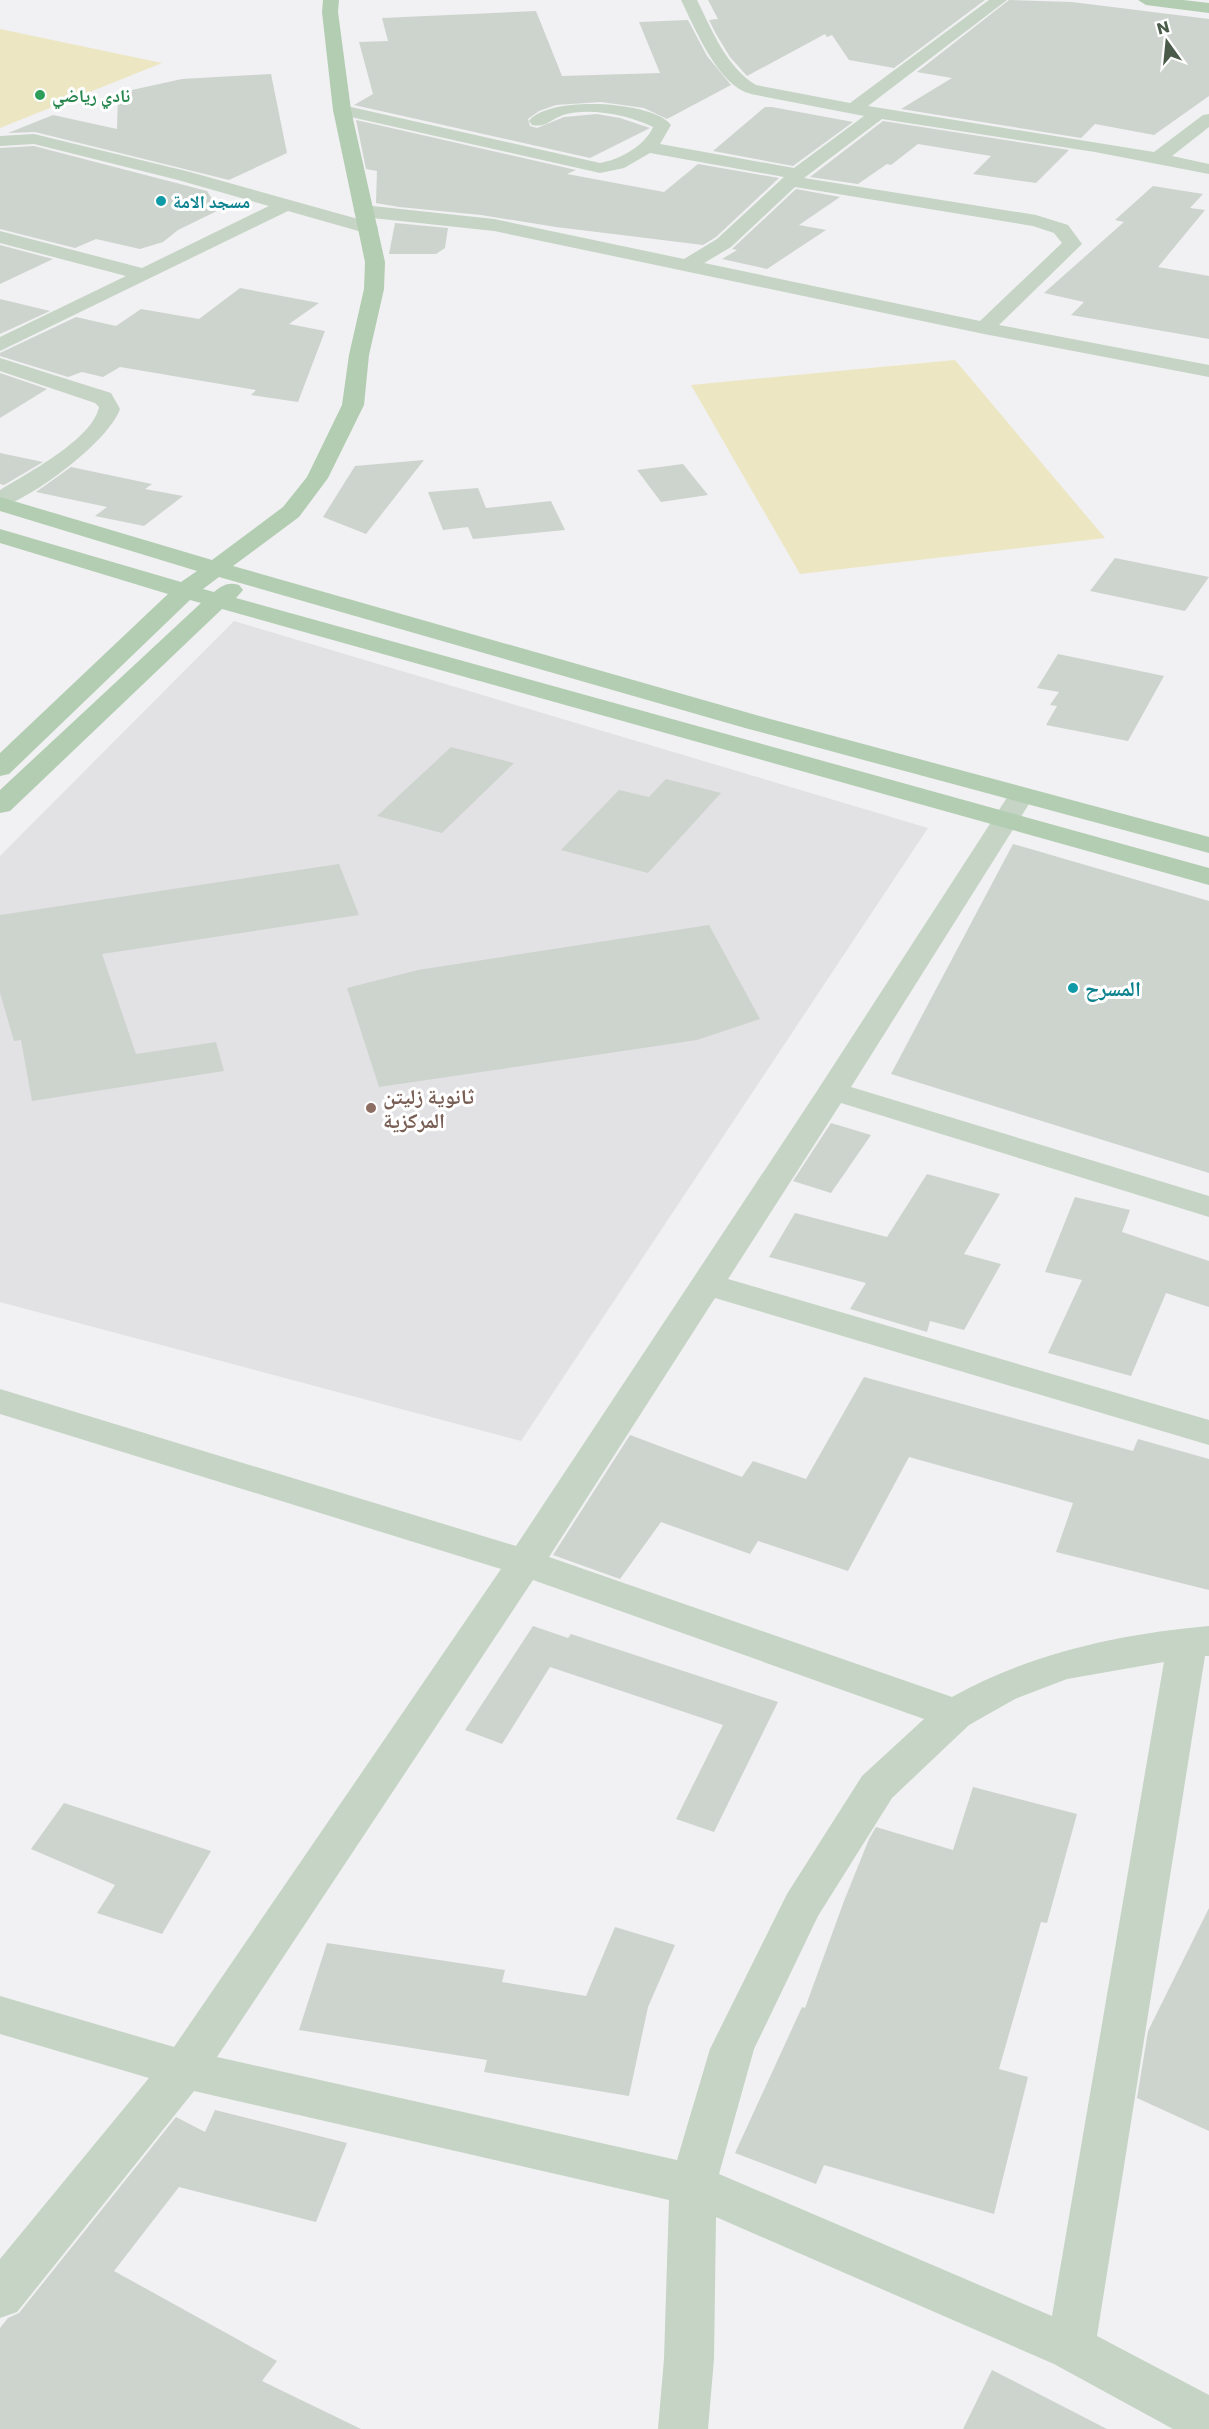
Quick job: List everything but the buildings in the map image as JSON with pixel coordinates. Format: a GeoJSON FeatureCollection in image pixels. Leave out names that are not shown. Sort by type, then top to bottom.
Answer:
{"type":"FeatureCollection","features":[{"type":"Feature","properties":{"kind":"main road"},"geometry":{"type":"LineString","coordinates":[[0,768],[185,591],[291,512],[317,478],[353,405],[359,355],[374,289],[375,262],[342,110],[330,12],[331,0]]}},
{"type":"Feature","properties":{"kind":"main road"},"geometry":{"type":"LineString","coordinates":[[1146,0],[1209,8]]}},
{"type":"Feature","properties":{"kind":"main road"},"geometry":{"type":"LineString","coordinates":[[0,502],[215,570],[492,650],[1013,808],[1209,877]]}},
{"type":"Feature","properties":{"kind":"main road"},"geometry":{"type":"LineString","coordinates":[[0,536],[218,600],[1013,808],[1209,846]]}},
{"type":"Feature","properties":{"kind":"main road"},"geometry":{"type":"LineString","coordinates":[[0,805],[218,600],[247,579]]}},
{"type":"Feature","properties":{"kind":"street"},"geometry":{"type":"LineString","coordinates":[[689,0],[704,29],[742,85],[768,93],[854,109],[1089,145],[1209,169]]}},
{"type":"Feature","properties":{"kind":"street"},"geometry":{"type":"LineString","coordinates":[[854,109],[999,0]]}},
{"type":"Feature","properties":{"kind":"street"},"geometry":{"type":"LineString","coordinates":[[342,110],[593,167],[617,165],[646,147],[662,129],[662,125],[639,116],[613,111],[563,110],[538,122]]}},
{"type":"Feature","properties":{"kind":"street"},"geometry":{"type":"LineString","coordinates":[[688,266],[724,243],[794,178],[879,113]]}},
{"type":"Feature","properties":{"kind":"street"},"geometry":{"type":"LineString","coordinates":[[1158,158],[1209,119]]}},
{"type":"Feature","properties":{"kind":"street"},"geometry":{"type":"LineString","coordinates":[[0,141],[34,139],[184,176],[283,206],[366,220],[494,225],[984,328],[1209,372]]}},
{"type":"Feature","properties":{"kind":"street"},"geometry":{"type":"LineString","coordinates":[[646,147],[794,178],[1036,221],[1061,229],[1072,244],[984,328]]}},
{"type":"Feature","properties":{"kind":"street"},"geometry":{"type":"LineString","coordinates":[[0,345],[283,206]]}},
{"type":"Feature","properties":{"kind":"street"},"geometry":{"type":"LineString","coordinates":[[0,237],[142,274]]}},
{"type":"Feature","properties":{"kind":"street"},"geometry":{"type":"LineString","coordinates":[[0,364],[103,398],[109,405],[109,410],[97,429],[77,448],[52,468],[0,502]]}},
{"type":"Feature","properties":{"kind":"street"},"geometry":{"type":"LineString","coordinates":[[0,2296],[184,2069],[525,1563],[833,1091],[1013,808]]}},
{"type":"Feature","properties":{"kind":"street"},"geometry":{"type":"LineString","coordinates":[[833,1091],[1209,1207]]}},
{"type":"Feature","properties":{"kind":"street"},"geometry":{"type":"LineString","coordinates":[[707,1284],[1209,1433]]}},
{"type":"Feature","properties":{"kind":"street"},"geometry":{"type":"LineString","coordinates":[[0,1401],[525,1563],[955,1714]]}},
{"type":"Feature","properties":{"kind":"street"},"geometry":{"type":"LineString","coordinates":[[683,2429],[689,2359],[693,2185],[732,2049],[802,1906],[877,1787],[955,1714],[1000,1688],[1063,1665],[1198,1642],[1071,2348]]}},
{"type":"Feature","properties":{"kind":"street"},"geometry":{"type":"LineString","coordinates":[[0,2015],[184,2069],[693,2185],[1071,2348],[1209,2422]]}},
{"type":"Feature","properties":{"kind":"shaded area","name":"نادي رياضي"},"geometry":{"type":"Polygon","coordinates":[[[0,29],[162,63],[0,128],[0,29]]]}},
{"type":"Feature","properties":{"kind":"shaded area"},"geometry":{"type":"Polygon","coordinates":[[[955,360],[1105,538],[800,574],[691,385],[955,360]]]}},
{"type":"Feature","properties":{"kind":"shaded area","name":"ثانوية زليتن المركزية"},"geometry":{"type":"Polygon","coordinates":[[[234,621],[928,828],[521,1441],[0,1302],[0,856],[234,621]]]}},
{"type":"Feature","properties":{"kind":"place","name":"نادي رياضي"},"geometry":{"type":"Point","coordinates":[40,95]}},
{"type":"Feature","properties":{"kind":"place","name":"مسجد الامة"},"geometry":{"type":"Point","coordinates":[161,201]}},
{"type":"Feature","properties":{"kind":"place","name":"المسرح"},"geometry":{"type":"Point","coordinates":[1073,988]}},
{"type":"Feature","properties":{"kind":"place","name":"ثانوية زليتن المركزية"},"geometry":{"type":"Point","coordinates":[371,1108]}}]}
